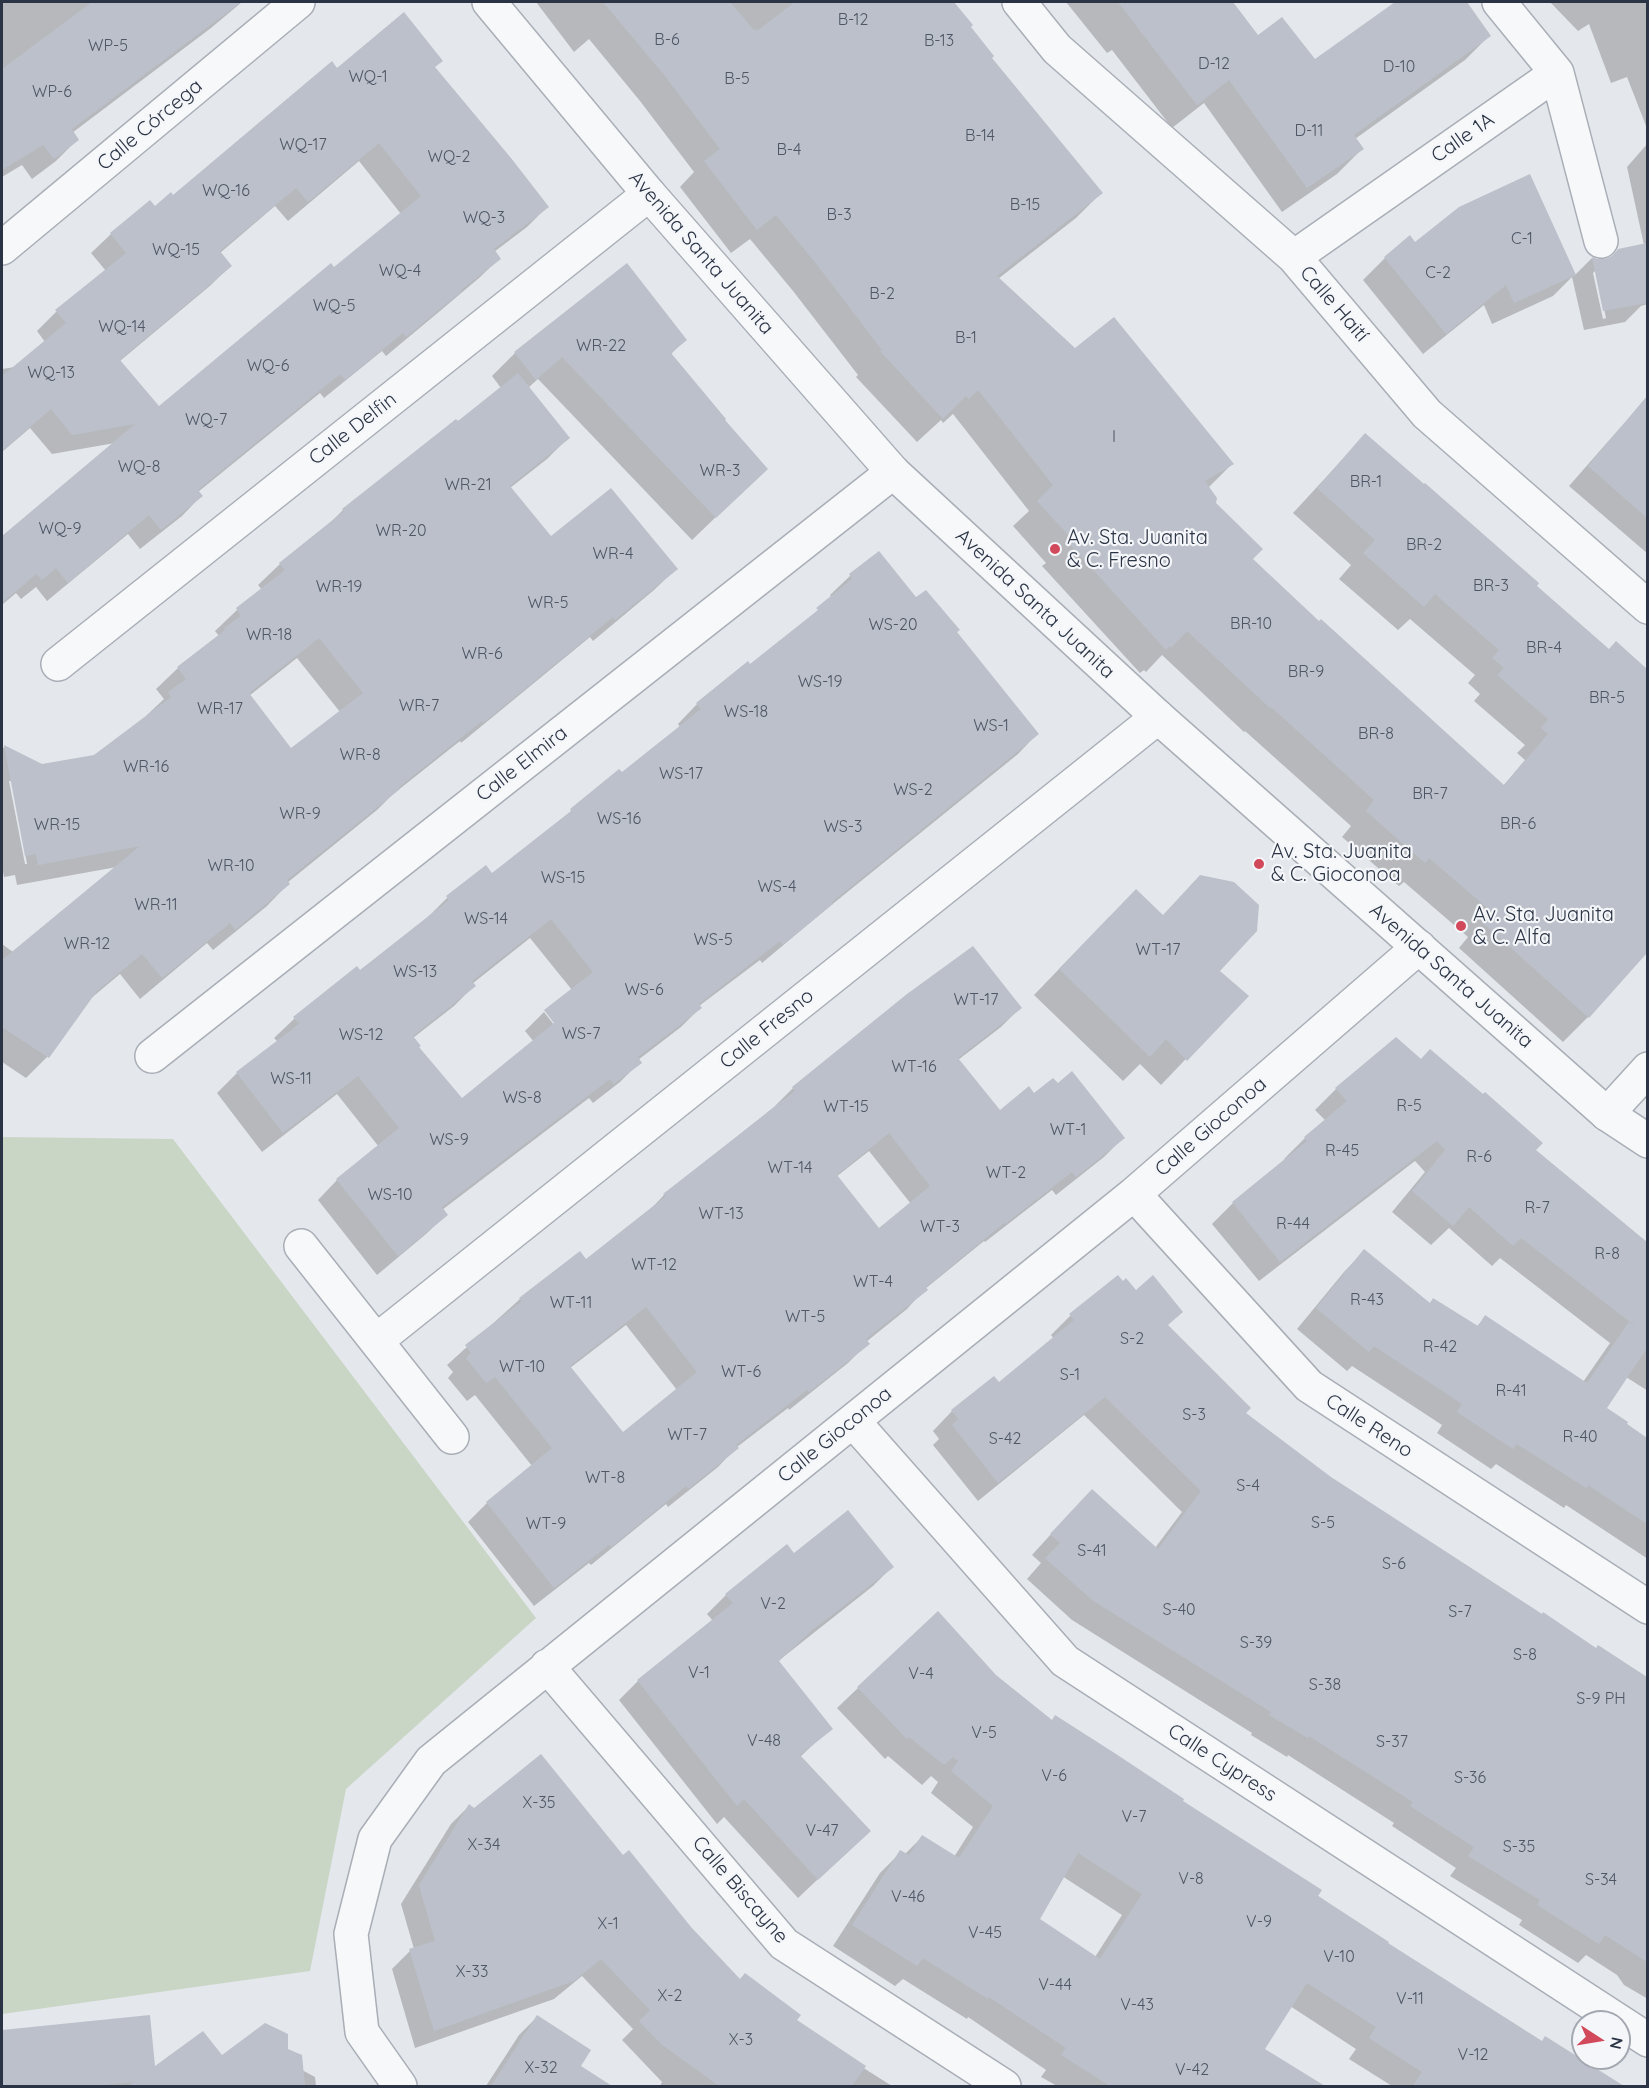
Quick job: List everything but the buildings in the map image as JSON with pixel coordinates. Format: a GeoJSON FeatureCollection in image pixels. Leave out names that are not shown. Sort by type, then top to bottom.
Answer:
{"type":"FeatureCollection","features":[{"type":"Feature","properties":{"kind":"street","name":"Calle Córcega"},"geometry":{"type":"LineString","coordinates":[[2,248],[298,2]]}},
{"type":"Feature","properties":{"kind":"street","name":"Avenida Santa Juanita"},"geometry":{"type":"LineString","coordinates":[[489,2],[649,194],[892,472],[1158,717],[1607,1114],[1647,1141]]}},
{"type":"Feature","properties":{"kind":"street","name":"Calle Haití"},"geometry":{"type":"LineString","coordinates":[[1019,2],[1057,49],[1294,257],[1427,414],[1647,607]]}},
{"type":"Feature","properties":{"kind":"street"},"geometry":{"type":"LineString","coordinates":[[1499,2],[1557,73],[1601,241]]}},
{"type":"Feature","properties":{"kind":"street","name":"Calle 1A"},"geometry":{"type":"LineString","coordinates":[[1294,257],[1557,73]]}},
{"type":"Feature","properties":{"kind":"street","name":"Calle Delfin"},"geometry":{"type":"LineString","coordinates":[[58,664],[649,194]]}},
{"type":"Feature","properties":{"kind":"street","name":"Calle Elmira"},"geometry":{"type":"LineString","coordinates":[[152,1056],[892,472]]}},
{"type":"Feature","properties":{"kind":"street","name":"Calle Fresno"},"geometry":{"type":"LineString","coordinates":[[376,1341],[1158,717]]}},
{"type":"Feature","properties":{"kind":"street","name":"Calle Gioconoa"},"geometry":{"type":"LineString","coordinates":[[400,2086],[363,2032],[351,1934],[375,1839],[430,1761],[1134,1194],[1419,947]]}},
{"type":"Feature","properties":{"kind":"street"},"geometry":{"type":"LineString","coordinates":[[1607,1114],[1647,1069]]}},
{"type":"Feature","properties":{"kind":"street","name":"Calle Reno"},"geometry":{"type":"LineString","coordinates":[[1134,1194],[1309,1386],[1647,1607]]}},
{"type":"Feature","properties":{"kind":"street"},"geometry":{"type":"LineString","coordinates":[[301,1246],[452,1437]]}},
{"type":"Feature","properties":{"kind":"street","name":"Calle Cypress"},"geometry":{"type":"LineString","coordinates":[[853,1421],[1065,1661],[1647,2040]]}},
{"type":"Feature","properties":{"kind":"street","name":"Calle Biscayne"},"geometry":{"type":"LineString","coordinates":[[547,1666],[784,1944],[1004,2086]]}},
{"type":"Feature","properties":{"kind":"green space"},"geometry":{"type":"Polygon","coordinates":[[[2,1137],[173,1139],[536,1618],[346,1789],[310,1971],[2,2014],[2,1137]]]}},
{"type":"Feature","properties":{"kind":"place","name":"Av. Sta. Juanita & C. Fresno"},"geometry":{"type":"Point","coordinates":[1055,549]}},
{"type":"Feature","properties":{"kind":"place","name":"Av. Sta. Juanita & C. Gioconoa"},"geometry":{"type":"Point","coordinates":[1259,864]}},
{"type":"Feature","properties":{"kind":"place","name":"Av. Sta. Juanita & C. Alfa"},"geometry":{"type":"Point","coordinates":[1461,926]}}]}
